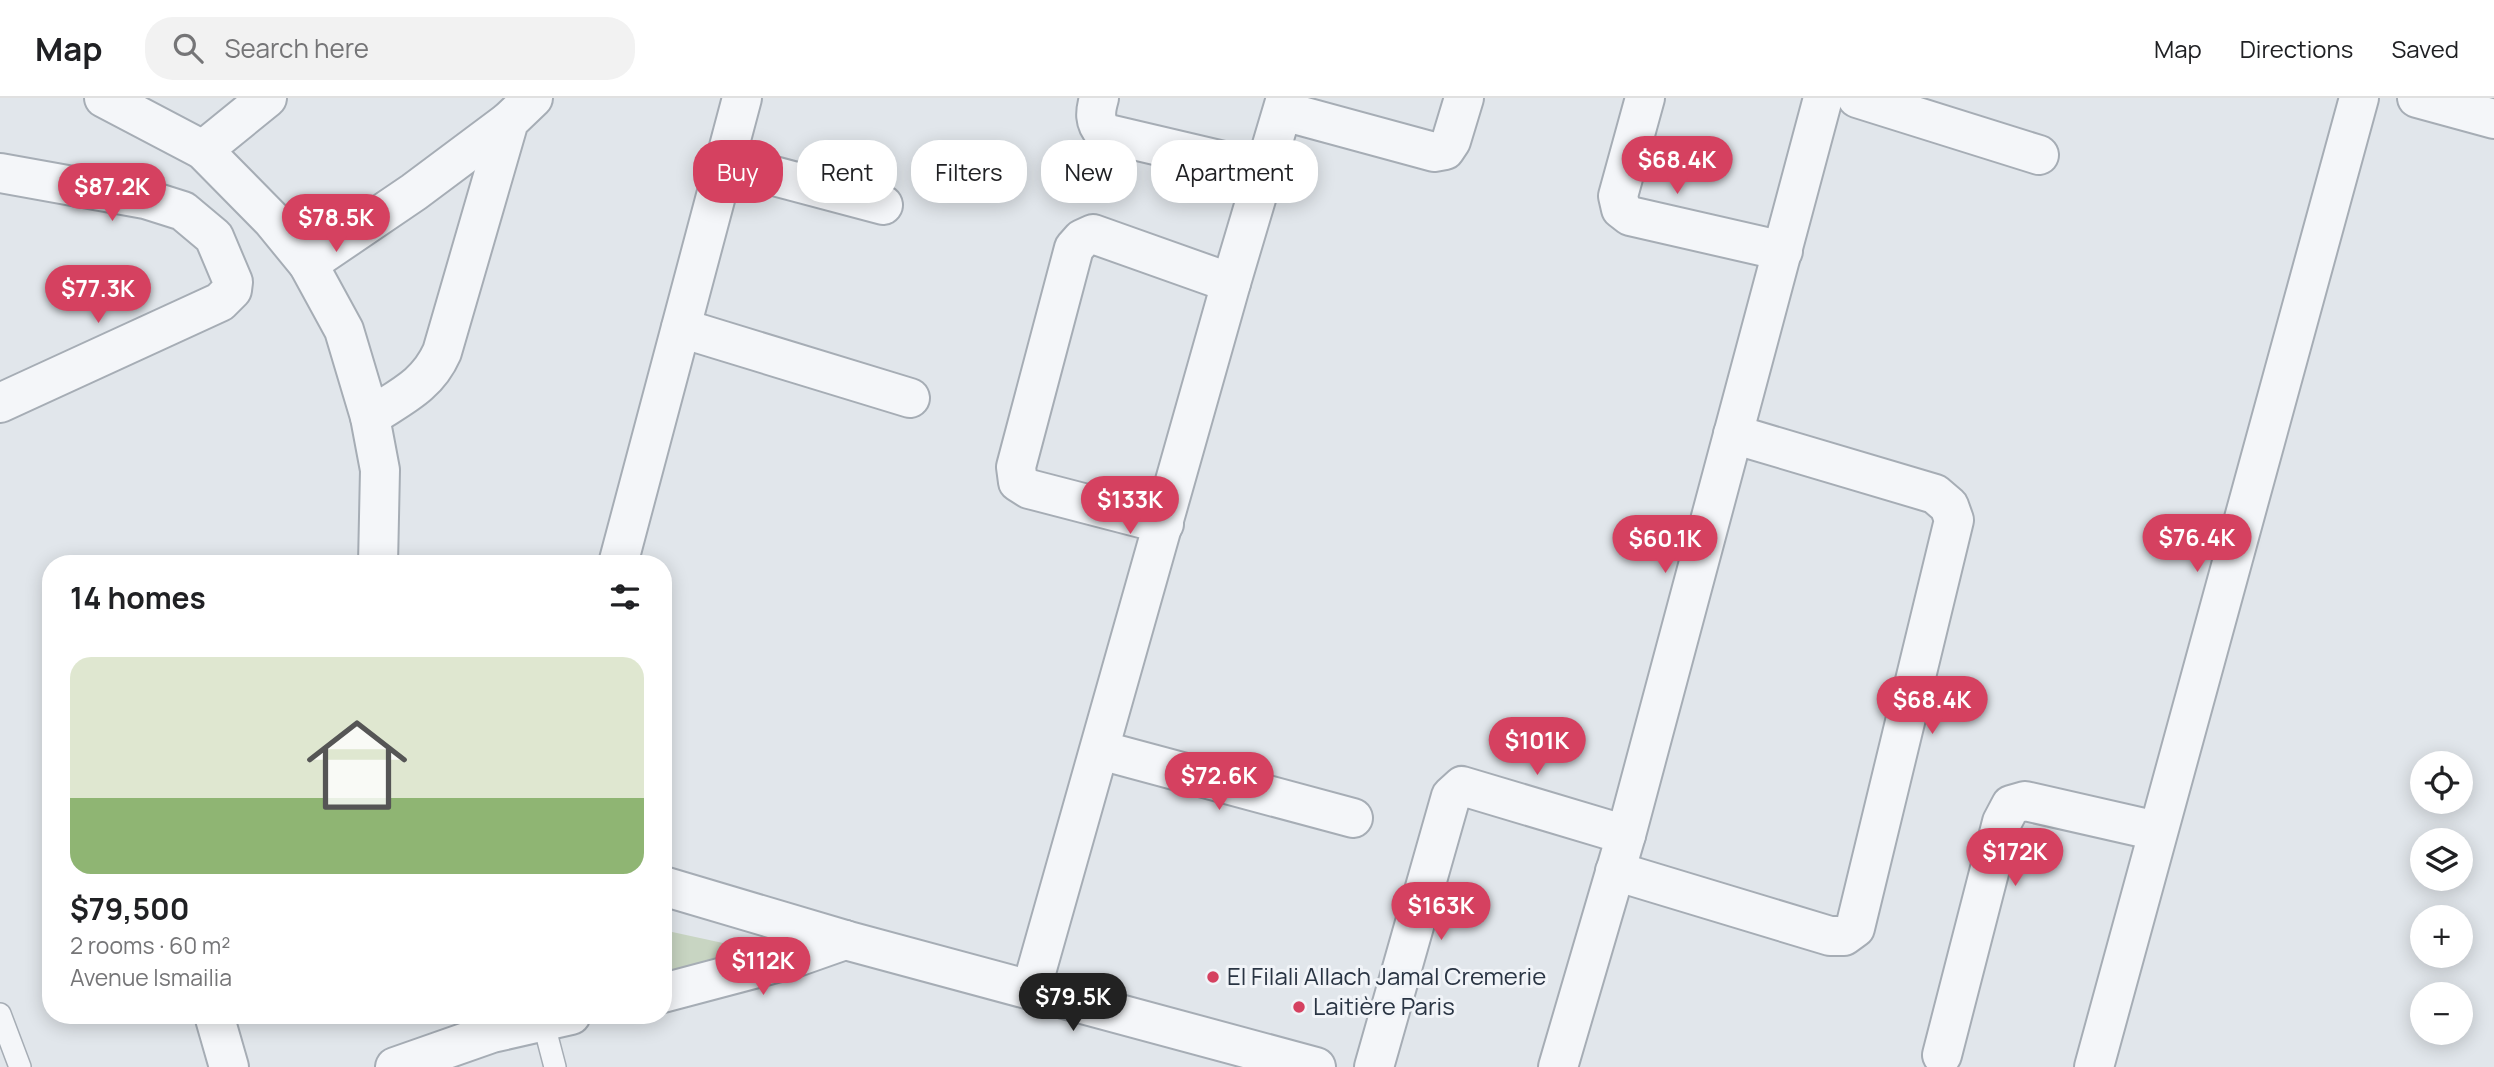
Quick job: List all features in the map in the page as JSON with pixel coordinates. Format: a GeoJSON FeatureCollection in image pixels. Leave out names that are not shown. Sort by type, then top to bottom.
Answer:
{"type":"FeatureCollection","features":[{"type":"Feature","properties":{"kind":"street"},"geometry":{"type":"LineString","coordinates":[[104,98],[203,150],[272,220],[308,264],[344,330],[370,417],[380,470],[378,555]]}},
{"type":"Feature","properties":{"kind":"street"},"geometry":{"type":"LineString","coordinates":[[203,150],[267,98]]}},
{"type":"Feature","properties":{"kind":"street"},"geometry":{"type":"LineString","coordinates":[[731,140],[742,98]]}},
{"type":"Feature","properties":{"kind":"street"},"geometry":{"type":"LineString","coordinates":[[1099,98],[1097,126],[1104,133],[1151,144]]}},
{"type":"Feature","properties":{"kind":"street"},"geometry":{"type":"LineString","coordinates":[[1274,140],[1285,105],[1434,152],[1445,150],[1451,141],[1464,98]]}},
{"type":"Feature","properties":{"kind":"street"},"geometry":{"type":"LineString","coordinates":[[1645,98],[1618,196],[1621,209],[1630,216],[1783,251]]}},
{"type":"Feature","properties":{"kind":"street"},"geometry":{"type":"LineString","coordinates":[[1558,1067],[1626,835],[1823,98]]}},
{"type":"Feature","properties":{"kind":"street"},"geometry":{"type":"LineString","coordinates":[[1857,98],[2039,155]]}},
{"type":"Feature","properties":{"kind":"street"},"geometry":{"type":"LineString","coordinates":[[2094,1067],[2359,98]]}},
{"type":"Feature","properties":{"kind":"street"},"geometry":{"type":"LineString","coordinates":[[2417,98],[2494,119]]}},
{"type":"Feature","properties":{"kind":"street"},"geometry":{"type":"LineString","coordinates":[[308,264],[414,192],[521,110]]}},
{"type":"Feature","properties":{"kind":"street"},"geometry":{"type":"LineString","coordinates":[[370,417],[423,382],[434,371],[521,110]]}},
{"type":"Feature","properties":{"kind":"street"},"geometry":{"type":"LineString","coordinates":[[0,173],[145,199],[183,211],[214,237],[233,282],[232,290],[220,302],[0,403]]}},
{"type":"Feature","properties":{"kind":"street"},"geometry":{"type":"LineString","coordinates":[[783,178],[883,205]]}},
{"type":"Feature","properties":{"kind":"street"},"geometry":{"type":"LineString","coordinates":[[620,555],[714,203]]}},
{"type":"Feature","properties":{"kind":"street"},"geometry":{"type":"LineString","coordinates":[[1031,990],[1255,203]]}},
{"type":"Feature","properties":{"kind":"street"},"geometry":{"type":"LineString","coordinates":[[1164,524],[1029,489],[1018,482],[1016,467],[1074,248],[1082,239],[1093,234],[1231,283]]}},
{"type":"Feature","properties":{"kind":"street"},"geometry":{"type":"LineString","coordinates":[[681,328],[911,398]]}},
{"type":"Feature","properties":{"kind":"street"},"geometry":{"type":"LineString","coordinates":[[1615,871],[1830,936],[1844,936],[1855,928],[1954,520],[1950,506],[1935,494],[1733,434]]}},
{"type":"Feature","properties":{"kind":"street"},"geometry":{"type":"LineString","coordinates":[[1100,750],[1353,818]]}},
{"type":"Feature","properties":{"kind":"street"},"geometry":{"type":"LineString","coordinates":[[1374,1067],[1451,796],[1456,790],[1462,786],[1626,835]]}},
{"type":"Feature","properties":{"kind":"street"},"geometry":{"type":"LineString","coordinates":[[1942,1055],[2002,822],[2011,805],[2025,800],[2157,831]]}},
{"type":"Feature","properties":{"kind":"street"},"geometry":{"type":"LineString","coordinates":[[672,889],[845,940],[1316,1067]]}},
{"type":"Feature","properties":{"kind":"street"},"geometry":{"type":"LineString","coordinates":[[672,991],[791,959],[845,940]]}},
{"type":"Feature","properties":{"kind":"street"},"geometry":{"type":"LineString","coordinates":[[217,1024],[229,1067]]}},
{"type":"Feature","properties":{"kind":"street"},"geometry":{"type":"LineString","coordinates":[[411,1064],[477,1027],[504,1024]]}},
{"type":"Feature","properties":{"kind":"lane"},"geometry":{"type":"LineString","coordinates":[[0,1014],[20,1067]]}},
{"type":"Feature","properties":{"kind":"lane"},"geometry":{"type":"LineString","coordinates":[[555,1067],[557,1024]]}},
{"type":"Feature","properties":{"kind":"green space"},"geometry":{"type":"Polygon","coordinates":[[[672,932],[723,943],[745,953],[672,985],[672,932]]]}},
{"type":"Feature","properties":{"kind":"place","name":"El Filali Allach Jamal Cremerie"},"geometry":{"type":"Point","coordinates":[1213,977]}},
{"type":"Feature","properties":{"kind":"place","name":"Laitière Paris"},"geometry":{"type":"Point","coordinates":[1299,1007]}}]}
